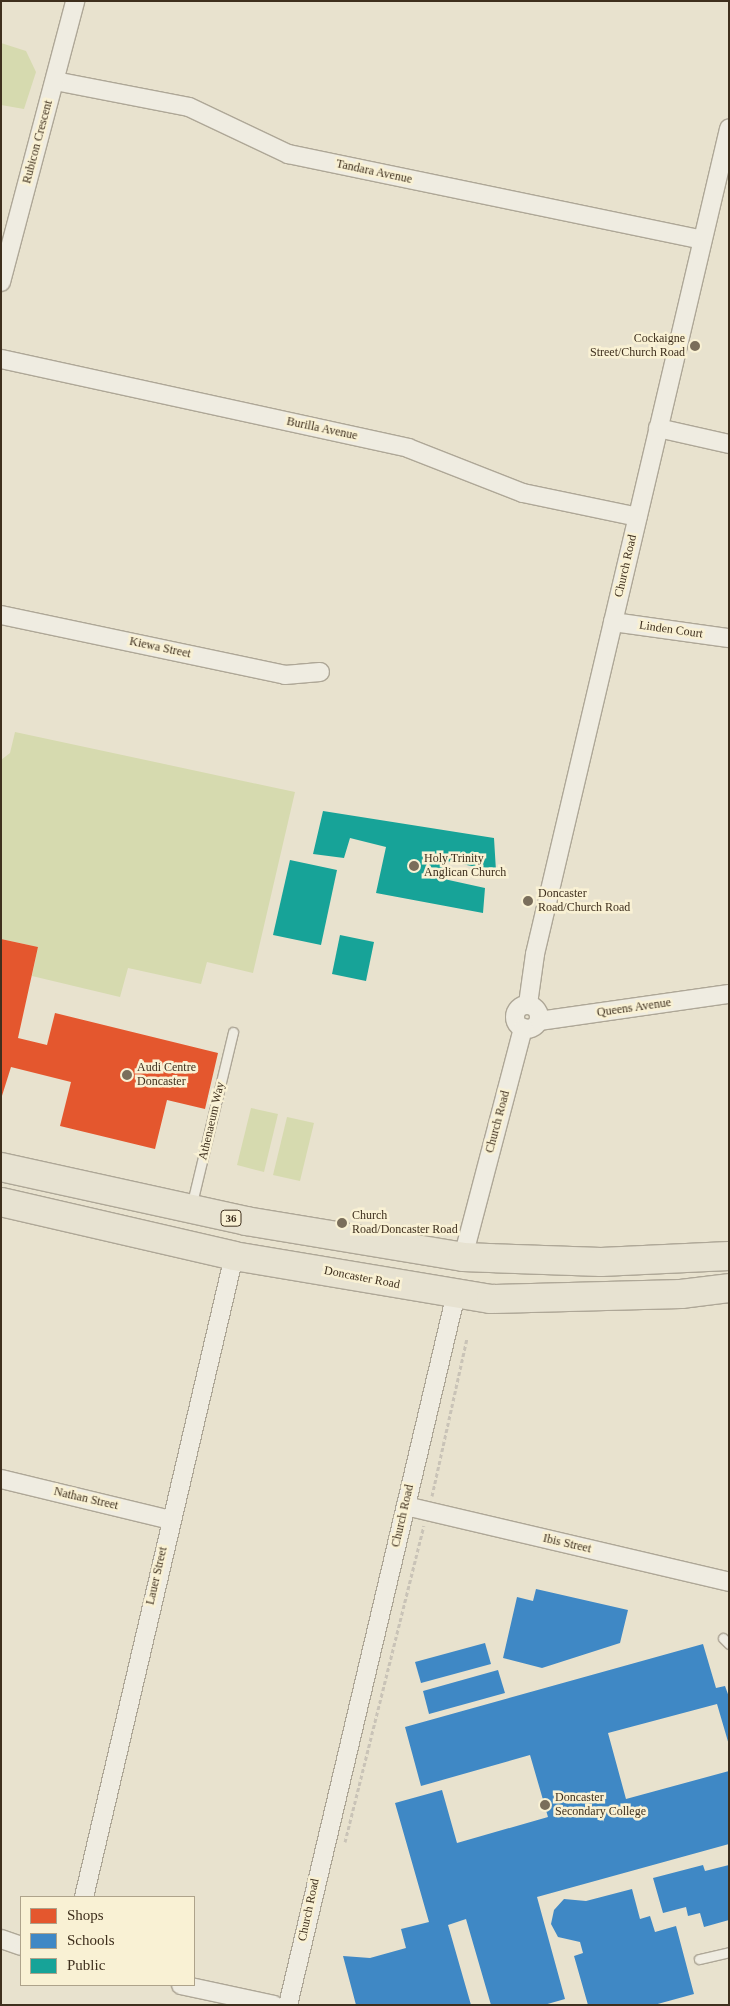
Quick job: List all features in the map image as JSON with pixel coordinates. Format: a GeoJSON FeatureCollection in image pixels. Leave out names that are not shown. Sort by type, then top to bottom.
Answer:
{"type":"FeatureCollection","features":[{"type":"Feature","properties":{"kind":"main road","name":"36"},"geometry":{"type":"LineString","coordinates":[[1,1167],[191,1209],[463,1258],[601,1262],[729,1256]]}},
{"type":"Feature","properties":{"kind":"main road"},"geometry":{"type":"LineString","coordinates":[[30,1210],[38,1175]]}},
{"type":"Feature","properties":{"kind":"main road","name":"Doncaster Road"},"geometry":{"type":"LineString","coordinates":[[1,1202],[234,1256],[456,1294],[567,1299],[729,1288]]}},
{"type":"Feature","properties":{"kind":"main road","name":"Church Road"},"geometry":{"type":"LineString","coordinates":[[456,1294],[463,1258]]}},
{"type":"Feature","properties":{"kind":"street","name":"Rubicon Crescent"},"geometry":{"type":"LineString","coordinates":[[1,282],[75,1]]}},
{"type":"Feature","properties":{"kind":"street","name":"Tandara Avenue"},"geometry":{"type":"LineString","coordinates":[[55,81],[189,107],[288,154],[702,240]]}},
{"type":"Feature","properties":{"kind":"street","name":"Church Road"},"geometry":{"type":"LineString","coordinates":[[463,1258],[536,1008],[528,1004],[535,954],[729,129]]}},
{"type":"Feature","properties":{"kind":"street","name":"Burilla Avenue"},"geometry":{"type":"LineString","coordinates":[[1,359],[408,448],[523,493],[638,517]]}},
{"type":"Feature","properties":{"kind":"street"},"geometry":{"type":"LineString","coordinates":[[658,428],[729,444]]}},
{"type":"Feature","properties":{"kind":"street","name":"Kiewa Street"},"geometry":{"type":"LineString","coordinates":[[1,615],[285,675],[320,672]]}},
{"type":"Feature","properties":{"kind":"street","name":"Linden Court"},"geometry":{"type":"LineString","coordinates":[[613,622],[729,638]]}},
{"type":"Feature","properties":{"kind":"street","name":"Queens Avenue"},"geometry":{"type":"LineString","coordinates":[[531,1025],[729,994]]}},
{"type":"Feature","properties":{"kind":"street","name":"Lauer Street"},"geometry":{"type":"LineString","coordinates":[[84,1896],[170,1520],[234,1256]]}},
{"type":"Feature","properties":{"kind":"street","name":"Church Road"},"geometry":{"type":"LineString","coordinates":[[288,2005],[320,1861],[456,1294]]}},
{"type":"Feature","properties":{"kind":"street","name":"Nathan Street"},"geometry":{"type":"LineString","coordinates":[[1,1479],[170,1520]]}},
{"type":"Feature","properties":{"kind":"street","name":"Ibis Street"},"geometry":{"type":"LineString","coordinates":[[406,1506],[729,1582]]}},
{"type":"Feature","properties":{"kind":"street"},"geometry":{"type":"LineString","coordinates":[[1,1939],[20,1946]]}},
{"type":"Feature","properties":{"kind":"street"},"geometry":{"type":"LineString","coordinates":[[186,1986],[274,2005]]}},
{"type":"Feature","properties":{"kind":"lane","name":"Athenaeum Way"},"geometry":{"type":"LineString","coordinates":[[191,1209],[233,1032]]}},
{"type":"Feature","properties":{"kind":"lane"},"geometry":{"type":"LineString","coordinates":[[699,1959],[729,1952]]}},
{"type":"Feature","properties":{"kind":"path"},"geometry":{"type":"LineString","coordinates":[[320,1861],[338,1853],[350,1832],[429,1512],[467,1338]]}},
{"type":"Feature","properties":{"kind":"green space"},"geometry":{"type":"Polygon","coordinates":[[[1,43],[26,51],[36,72],[24,109],[1,105],[1,43]]]}},
{"type":"Feature","properties":{"kind":"green space"},"geometry":{"type":"Polygon","coordinates":[[[15,732],[295,792],[253,973],[207,962],[201,984],[128,968],[120,997],[32,976],[38,947],[1,939],[1,760],[10,753],[15,732]]]}},
{"type":"Feature","properties":{"kind":"green space"},"geometry":{"type":"Polygon","coordinates":[[[251,1108],[278,1114],[264,1172],[237,1165],[251,1108]]]}},
{"type":"Feature","properties":{"kind":"green space"},"geometry":{"type":"Polygon","coordinates":[[[287,1117],[314,1123],[300,1181],[273,1175],[287,1117]]]}},
{"type":"Feature","properties":{"kind":"building: Shops","name":"Audi Centre Doncaster"},"geometry":{"type":"Polygon","coordinates":[[[1,939],[38,947],[18,1038],[47,1045],[55,1013],[218,1053],[205,1109],[167,1100],[155,1149],[60,1126],[71,1082],[11,1067],[1,1099],[1,939]]]}},
{"type":"Feature","properties":{"kind":"building: Schools"},"geometry":{"type":"Polygon","coordinates":[[[536,1589],[628,1610],[620,1643],[542,1668],[503,1658],[517,1597],[533,1601],[536,1589]]]}},
{"type":"Feature","properties":{"kind":"building: Schools"},"geometry":{"type":"Polygon","coordinates":[[[485,1643],[491,1664],[421,1683],[415,1662],[485,1643]]]}},
{"type":"Feature","properties":{"kind":"building: Schools"},"geometry":{"type":"Polygon","coordinates":[[[703,1644],[716,1688],[725,1686],[729,1697],[729,1745],[717,1704],[608,1733],[626,1799],[729,1771],[729,1844],[537,1897],[565,1999],[544,2005],[491,2005],[466,1919],[448,1925],[471,2005],[356,2005],[343,1956],[370,1958],[406,1948],[401,1929],[429,1922],[395,1803],[442,1790],[457,1843],[548,1817],[530,1755],[421,1786],[405,1727],[703,1644]]]}},
{"type":"Feature","properties":{"kind":"building: Schools"},"geometry":{"type":"Polygon","coordinates":[[[498,1670],[505,1693],[429,1714],[423,1691],[498,1670]]]}},
{"type":"Feature","properties":{"kind":"building: Schools"},"geometry":{"type":"Polygon","coordinates":[[[703,1865],[705,1871],[729,1865],[729,1920],[704,1927],[700,1913],[688,1916],[686,1907],[663,1913],[653,1878],[703,1865]]]}},
{"type":"Feature","properties":{"kind":"building: Schools"},"geometry":{"type":"Polygon","coordinates":[[[632,1889],[640,1919],[650,1916],[655,1932],[676,1926],[694,1994],[654,2005],[588,2005],[574,1956],[583,1953],[580,1942],[558,1937],[551,1924],[554,1910],[564,1899],[586,1901],[632,1889]]]}},
{"type":"Feature","properties":{"kind":"building: Public","name":"Holy Trinity Anglican Church"},"geometry":{"type":"Polygon","coordinates":[[[323,811],[494,838],[496,871],[447,861],[444,879],[485,888],[483,913],[376,893],[386,847],[350,838],[344,858],[313,854],[323,811]]]}},
{"type":"Feature","properties":{"kind":"building: Public"},"geometry":{"type":"Polygon","coordinates":[[[290,860],[337,870],[321,945],[273,935],[290,860]]]}},
{"type":"Feature","properties":{"kind":"building: Public"},"geometry":{"type":"Polygon","coordinates":[[[340,935],[374,942],[366,981],[332,974],[340,935]]]}},
{"type":"Feature","properties":{"kind":"place","name":"Cockaigne Street/Church Road"},"geometry":{"type":"Point","coordinates":[695,346]}},
{"type":"Feature","properties":{"kind":"place","name":"Holy Trinity Anglican Church"},"geometry":{"type":"Point","coordinates":[414,866]}},
{"type":"Feature","properties":{"kind":"place","name":"Doncaster Road/Church Road"},"geometry":{"type":"Point","coordinates":[528,901]}},
{"type":"Feature","properties":{"kind":"place","name":"Audi Centre Doncaster"},"geometry":{"type":"Point","coordinates":[127,1075]}},
{"type":"Feature","properties":{"kind":"place","name":"Church Road/Doncaster Road"},"geometry":{"type":"Point","coordinates":[342,1223]}},
{"type":"Feature","properties":{"kind":"place","name":"Doncaster Secondary College"},"geometry":{"type":"Point","coordinates":[545,1805]}}]}
